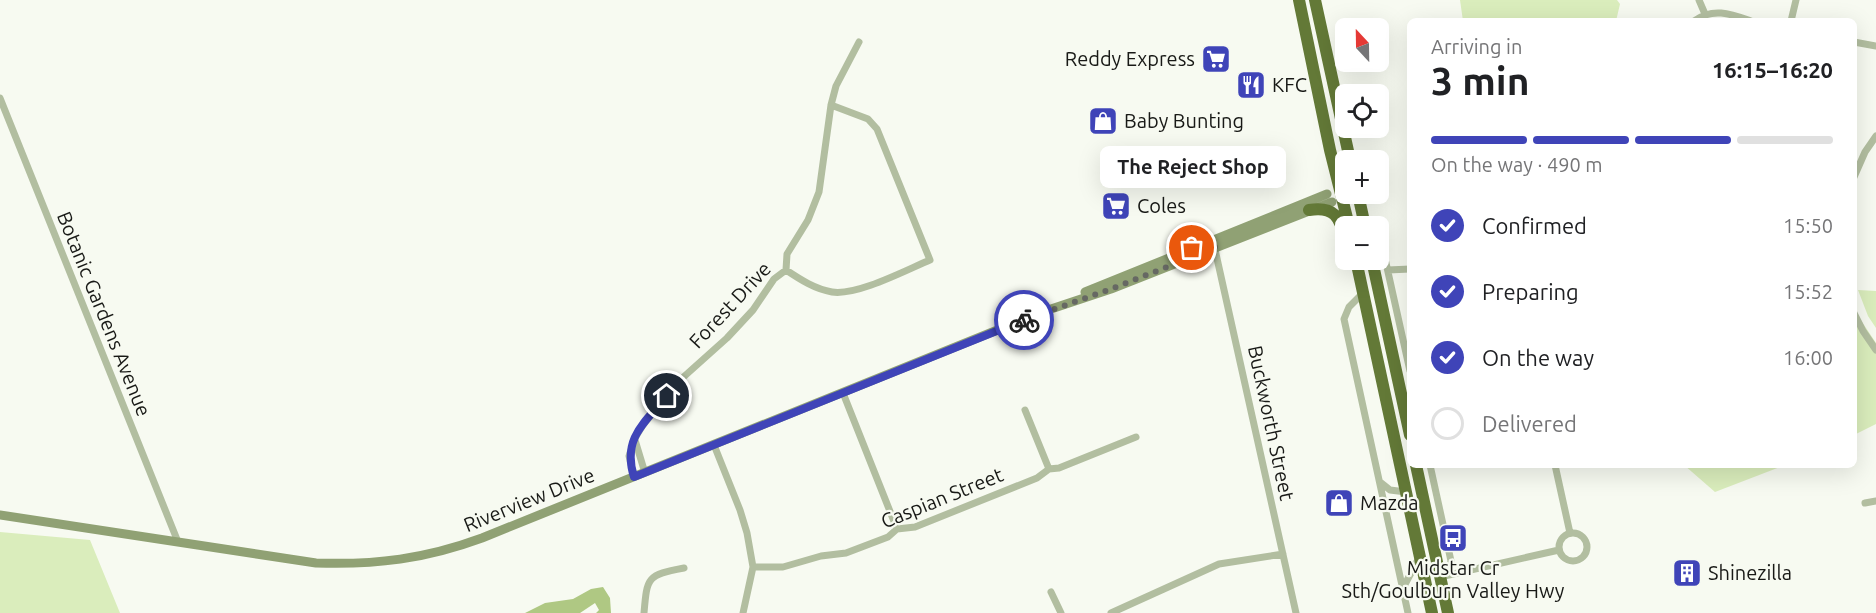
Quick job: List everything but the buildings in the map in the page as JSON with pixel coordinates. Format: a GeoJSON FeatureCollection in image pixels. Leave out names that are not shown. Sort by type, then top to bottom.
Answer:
{"type":"FeatureCollection","features":[{"type":"Feature","properties":{"kind":"highway"},"geometry":{"type":"LineString","coordinates":[[1299,0],[1335,174]]}},
{"type":"Feature","properties":{"kind":"highway"},"geometry":{"type":"LineString","coordinates":[[1315,0],[1348,150]]}},
{"type":"Feature","properties":{"kind":"highway"},"geometry":{"type":"LineString","coordinates":[[1331,76],[1333,99],[1344,150]]}},
{"type":"Feature","properties":{"kind":"highway"},"geometry":{"type":"LineString","coordinates":[[1309,210],[1323,209],[1336,216]]}},
{"type":"Feature","properties":{"kind":"highway"},"geometry":{"type":"LineString","coordinates":[[1352,270],[1363,292]]}},
{"type":"Feature","properties":{"kind":"highway"},"geometry":{"type":"LineString","coordinates":[[1358,270],[1432,613]]}},
{"type":"Feature","properties":{"kind":"highway"},"geometry":{"type":"LineString","coordinates":[[1374,270],[1407,421]]}},
{"type":"Feature","properties":{"kind":"highway"},"geometry":{"type":"LineString","coordinates":[[1417,468],[1444,576],[1448,613]]}},
{"type":"Feature","properties":{"kind":"highway"},"geometry":{"type":"LineString","coordinates":[[1406,492],[1420,484]]}},
{"type":"Feature","properties":{"kind":"highway"},"geometry":{"type":"LineString","coordinates":[[1409,507],[1424,498]]}},
{"type":"Feature","properties":{"kind":"street"},"geometry":{"type":"LineString","coordinates":[[1699,0],[1705,14]]}},
{"type":"Feature","properties":{"kind":"street"},"geometry":{"type":"LineString","coordinates":[[1792,18],[1796,0]]}},
{"type":"Feature","properties":{"kind":"street"},"geometry":{"type":"LineString","coordinates":[[1699,18],[1705,14],[1719,12],[1740,18]]}},
{"type":"Feature","properties":{"kind":"street","name":"Forest Drive"},"geometry":{"type":"LineString","coordinates":[[634,477],[629,456],[635,438],[643,425],[679,381],[728,338],[753,310],[774,279],[786,270],[787,254],[808,220],[819,192],[831,105],[837,86],[859,42]]}},
{"type":"Feature","properties":{"kind":"street"},"geometry":{"type":"LineString","coordinates":[[1857,43],[1876,46]]}},
{"type":"Feature","properties":{"kind":"street","name":"Botanic Gardens Avenue"},"geometry":{"type":"LineString","coordinates":[[0,98],[178,542]]}},
{"type":"Feature","properties":{"kind":"street"},"geometry":{"type":"LineString","coordinates":[[786,270],[812,285],[832,292],[850,293],[930,260],[877,129],[868,119],[831,105]]}},
{"type":"Feature","properties":{"kind":"street"},"geometry":{"type":"LineString","coordinates":[[1857,160],[1876,136]]}},
{"type":"Feature","properties":{"kind":"street","name":"Riverview Drive"},"geometry":{"type":"LineString","coordinates":[[0,514],[316,563],[356,564],[393,561],[440,552],[843,393],[1042,312],[1108,281],[1309,210],[1335,196]]}},
{"type":"Feature","properties":{"kind":"street","name":"Riverview Drive"},"geometry":{"type":"LineString","coordinates":[[1214,244],[1335,196]]}},
{"type":"Feature","properties":{"kind":"street","name":"Buckworth Street"},"geometry":{"type":"LineString","coordinates":[[1214,244],[1296,613]]}},
{"type":"Feature","properties":{"kind":"street"},"geometry":{"type":"LineString","coordinates":[[1389,270],[1407,269]]}},
{"type":"Feature","properties":{"kind":"street"},"geometry":{"type":"LineString","coordinates":[[1388,270],[1407,357]]}},
{"type":"Feature","properties":{"kind":"street"},"geometry":{"type":"LineString","coordinates":[[1363,292],[1349,307],[1344,319],[1408,613]]}},
{"type":"Feature","properties":{"kind":"street"},"geometry":{"type":"LineString","coordinates":[[1857,319],[1876,350]]}},
{"type":"Feature","properties":{"kind":"street"},"geometry":{"type":"LineString","coordinates":[[843,393],[897,529]]}},
{"type":"Feature","properties":{"kind":"street"},"geometry":{"type":"LineString","coordinates":[[1025,410],[1049,469]]}},
{"type":"Feature","properties":{"kind":"street","name":"Caspian Street"},"geometry":{"type":"LineString","coordinates":[[753,567],[783,567],[821,556],[846,553],[888,537],[897,529],[915,527],[1037,478],[1049,469],[1059,468],[1136,437]]}},
{"type":"Feature","properties":{"kind":"street"},"geometry":{"type":"LineString","coordinates":[[635,438],[645,473]]}},
{"type":"Feature","properties":{"kind":"street"},"geometry":{"type":"LineString","coordinates":[[714,445],[740,510],[753,567],[743,613]]}},
{"type":"Feature","properties":{"kind":"street"},"geometry":{"type":"LineString","coordinates":[[1431,468],[1451,561],[1444,576]]}},
{"type":"Feature","properties":{"kind":"street"},"geometry":{"type":"LineString","coordinates":[[1557,468],[1570,533]]}},
{"type":"Feature","properties":{"kind":"street"},"geometry":{"type":"LineString","coordinates":[[1380,482],[1390,490],[1406,492]]}},
{"type":"Feature","properties":{"kind":"street"},"geometry":{"type":"LineString","coordinates":[[1865,503],[1876,501]]}},
{"type":"Feature","properties":{"kind":"street"},"geometry":{"type":"LineString","coordinates":[[1570,533],[1580,534],[1587,545],[1582,558],[1571,561],[1563,557],[1559,550],[1560,541],[1570,533]]}},
{"type":"Feature","properties":{"kind":"street"},"geometry":{"type":"LineString","coordinates":[[1444,576],[1559,550]]}},
{"type":"Feature","properties":{"kind":"street"},"geometry":{"type":"LineString","coordinates":[[1111,613],[1219,564],[1282,554]]}},
{"type":"Feature","properties":{"kind":"street"},"geometry":{"type":"LineString","coordinates":[[1403,588],[1420,556]]}},
{"type":"Feature","properties":{"kind":"street"},"geometry":{"type":"LineString","coordinates":[[644,613],[647,584],[650,580],[666,572],[684,568]]}},
{"type":"Feature","properties":{"kind":"street"},"geometry":{"type":"LineString","coordinates":[[1051,592],[1061,613]]}},
{"type":"Feature","properties":{"kind":"shaded area"},"geometry":{"type":"Polygon","coordinates":[[[1460,0],[1617,0],[1620,4],[1617,18],[1463,18],[1460,0]]]}},
{"type":"Feature","properties":{"kind":"shaded area"},"geometry":{"type":"Polygon","coordinates":[[[1858,290],[1876,291],[1876,328],[1868,316],[1858,290]]]}},
{"type":"Feature","properties":{"kind":"shaded area"},"geometry":{"type":"Polygon","coordinates":[[[1857,314],[1876,343],[1876,424],[1857,434],[1857,314]]]}},
{"type":"Feature","properties":{"kind":"shaded area"},"geometry":{"type":"Polygon","coordinates":[[[1687,468],[1777,468],[1715,492],[1687,468]]]}},
{"type":"Feature","properties":{"kind":"shaded area"},"geometry":{"type":"Polygon","coordinates":[[[0,532],[90,540],[120,613],[0,613],[0,532]]]}},
{"type":"Feature","properties":{"kind":"shaded area"},"geometry":{"type":"Polygon","coordinates":[[[603,587],[610,598],[611,613],[596,613],[599,610],[595,603],[580,613],[525,613],[545,603],[573,599],[591,589],[603,587]]]}},
{"type":"Feature","properties":{"kind":"way so far"},"geometry":{"type":"LineString","coordinates":[[1024,320],[1215,248],[1213,240],[1192,248]]}},
{"type":"Feature","properties":{"kind":"place","name":"Reddy Express"},"geometry":{"type":"Point","coordinates":[1216,59]}},
{"type":"Feature","properties":{"kind":"place","name":"KFC"},"geometry":{"type":"Point","coordinates":[1251,85]}},
{"type":"Feature","properties":{"kind":"place","name":"Baby Bunting"},"geometry":{"type":"Point","coordinates":[1103,121]}},
{"type":"Feature","properties":{"kind":"place","name":"Coles"},"geometry":{"type":"Point","coordinates":[1116,206]}},
{"type":"Feature","properties":{"kind":"place","name":"The Reject Shop"},"geometry":{"type":"Point","coordinates":[1192,248]}},
{"type":"Feature","properties":{"kind":"place","name":"Mazda"},"geometry":{"type":"Point","coordinates":[1339,503]}},
{"type":"Feature","properties":{"kind":"place","name":"Midstar Cr Sth/Goulburn Valley Hwy"},"geometry":{"type":"Point","coordinates":[1453,538]}},
{"type":"Feature","properties":{"kind":"place","name":"Shinezilla"},"geometry":{"type":"Point","coordinates":[1687,573]}},
{"type":"Feature","properties":{"kind":"route"},"geometry":{"type":"LineString","coordinates":[[667,396],[643,425],[631,447],[629,456],[634,477],[1024,320]]}}]}
